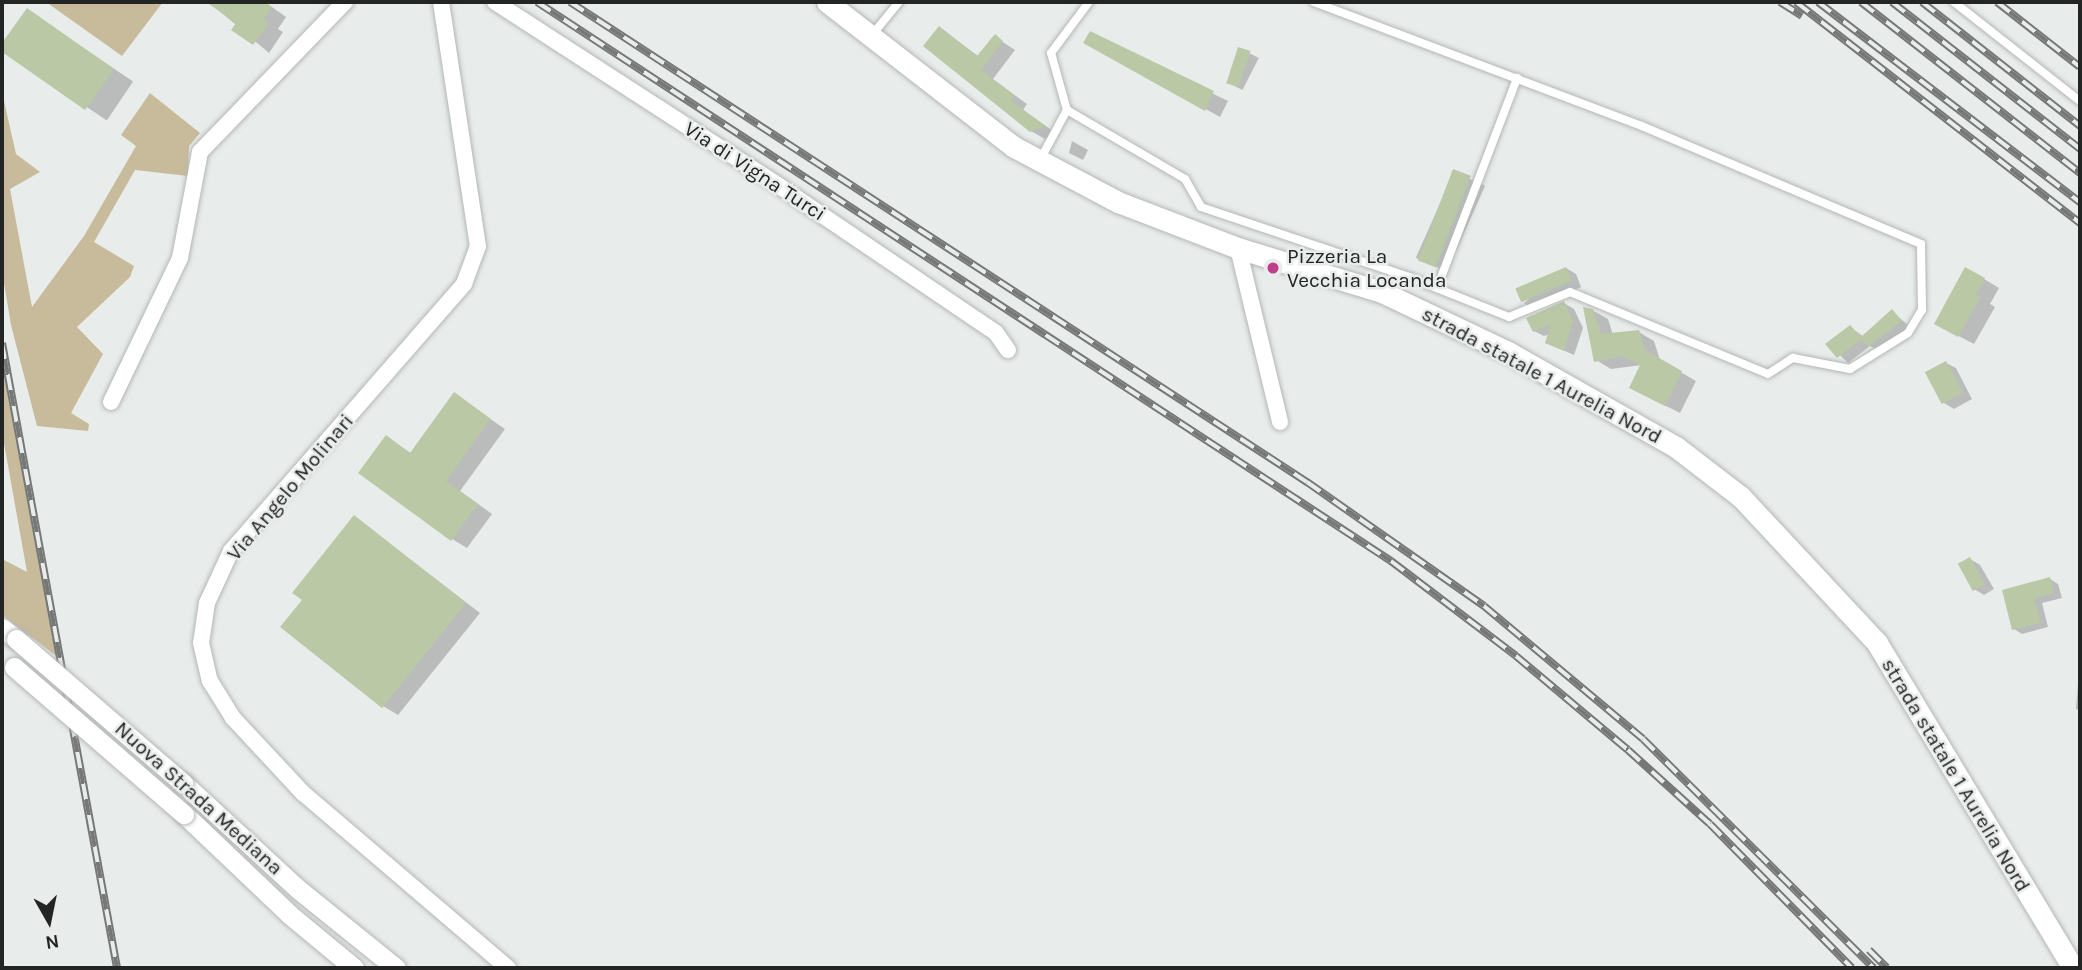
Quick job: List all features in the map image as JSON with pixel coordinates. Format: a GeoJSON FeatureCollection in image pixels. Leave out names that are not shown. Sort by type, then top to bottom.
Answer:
{"type":"FeatureCollection","features":[{"type":"Feature","properties":{"kind":"main road","name":"strada statale 1 Aurelia Nord"},"geometry":{"type":"LineString","coordinates":[[827,2],[1014,147],[1039,161],[1118,202],[1238,248],[1382,292],[1508,352],[1676,447],[1741,497],[1877,643],[2073,968]]}},
{"type":"Feature","properties":{"kind":"street"},"geometry":{"type":"LineString","coordinates":[[111,402],[180,258],[200,152],[345,2]]}},
{"type":"Feature","properties":{"kind":"street","name":"Via Angelo Molinari"},"geometry":{"type":"LineString","coordinates":[[441,2],[478,246],[464,284],[231,551],[206,603],[201,643],[210,681],[233,718],[303,793],[508,968]]}},
{"type":"Feature","properties":{"kind":"street","name":"Via di Vigna Turci"},"geometry":{"type":"LineString","coordinates":[[495,2],[794,195],[996,333],[1008,350]]}},
{"type":"Feature","properties":{"kind":"street"},"geometry":{"type":"LineString","coordinates":[[1238,248],[1280,422]]}},
{"type":"Feature","properties":{"kind":"street","name":"Nuova Strada Mediana"},"geometry":{"type":"LineString","coordinates":[[9,634],[183,783],[289,881],[396,968]]}},
{"type":"Feature","properties":{"kind":"street","name":"Nuova Strada Mediana"},"geometry":{"type":"LineString","coordinates":[[8,663],[184,814],[290,915],[354,968]]}},
{"type":"Feature","properties":{"kind":"lane"},"geometry":{"type":"LineString","coordinates":[[870,37],[899,2]]}},
{"type":"Feature","properties":{"kind":"lane"},"geometry":{"type":"LineString","coordinates":[[1089,2],[1051,53],[1068,110],[1185,179],[1200,207],[1437,288],[1509,317],[1570,292],[1768,374],[1794,358],[1850,369],[1908,333],[1922,310],[1921,244],[1517,78],[1314,2]]}},
{"type":"Feature","properties":{"kind":"lane"},"geometry":{"type":"LineString","coordinates":[[1954,2],[2080,101]]}},
{"type":"Feature","properties":{"kind":"lane"},"geometry":{"type":"LineString","coordinates":[[1437,288],[1517,78]]}},
{"type":"Feature","properties":{"kind":"lane"},"geometry":{"type":"LineString","coordinates":[[1039,161],[1068,110]]}},
{"type":"Feature","properties":{"kind":"shaded area"},"geometry":{"type":"Polygon","coordinates":[[[46,2],[163,2],[122,56],[46,2]]]}},
{"type":"Feature","properties":{"kind":"shaded area"},"geometry":{"type":"Polygon","coordinates":[[[2,92],[16,154],[40,172],[10,189],[32,307],[84,236],[136,146],[121,135],[150,93],[200,133],[189,146],[188,176],[135,170],[94,242],[134,266],[130,277],[77,327],[103,354],[71,413],[89,424],[88,431],[37,426],[11,325],[2,271],[2,92]]]}},
{"type":"Feature","properties":{"kind":"shaded area"},"geometry":{"type":"Polygon","coordinates":[[[2,365],[59,658],[2,615],[2,559],[27,572],[2,432],[2,365]]]}},
{"type":"Feature","properties":{"kind":"building"},"geometry":{"type":"Polygon","coordinates":[[[206,2],[265,2],[272,7],[264,19],[269,23],[253,45],[231,30],[236,23],[206,2]]]}},
{"type":"Feature","properties":{"kind":"building"},"geometry":{"type":"Polygon","coordinates":[[[27,8],[114,69],[85,110],[2,52],[2,43],[27,8]]]}},
{"type":"Feature","properties":{"kind":"building"},"geometry":{"type":"Polygon","coordinates":[[[939,26],[977,56],[995,34],[1003,41],[981,70],[1014,95],[1011,101],[1046,126],[1030,132],[923,46],[939,26]]]}},
{"type":"Feature","properties":{"kind":"building"},"geometry":{"type":"Polygon","coordinates":[[[1090,31],[1214,91],[1205,111],[1083,43],[1090,31]]]}},
{"type":"Feature","properties":{"kind":"building"},"geometry":{"type":"Polygon","coordinates":[[[1238,47],[1250,51],[1239,87],[1226,83],[1238,47]]]}},
{"type":"Feature","properties":{"kind":"building"},"geometry":{"type":"Polygon","coordinates":[[[1453,169],[1471,176],[1436,267],[1418,260],[1453,169]]]}},
{"type":"Feature","properties":{"kind":"building"},"geometry":{"type":"Polygon","coordinates":[[[1566,267],[1572,281],[1521,302],[1515,288],[1566,267]]]}},
{"type":"Feature","properties":{"kind":"building"},"geometry":{"type":"Polygon","coordinates":[[[1965,267],[1985,278],[1976,294],[1981,297],[1958,337],[1934,324],[1965,267]]]}},
{"type":"Feature","properties":{"kind":"building"},"geometry":{"type":"Polygon","coordinates":[[[1564,301],[1573,321],[1564,351],[1545,343],[1551,324],[1533,332],[1526,318],[1564,301]]]}},
{"type":"Feature","properties":{"kind":"building"},"geometry":{"type":"Polygon","coordinates":[[[1583,307],[1593,309],[1601,334],[1639,330],[1645,350],[1682,371],[1665,406],[1629,388],[1640,365],[1622,356],[1594,362],[1583,307]]]}},
{"type":"Feature","properties":{"kind":"building"},"geometry":{"type":"Polygon","coordinates":[[[1892,309],[1902,321],[1868,347],[1862,339],[1837,358],[1825,344],[1850,325],[1861,337],[1892,309]]]}},
{"type":"Feature","properties":{"kind":"building"},"geometry":{"type":"Polygon","coordinates":[[[1946,361],[1963,393],[1942,404],[1925,372],[1946,361]]]}},
{"type":"Feature","properties":{"kind":"building"},"geometry":{"type":"Polygon","coordinates":[[[454,392],[491,419],[446,481],[478,504],[451,541],[358,473],[386,435],[410,453],[454,392]]]}},
{"type":"Feature","properties":{"kind":"building"},"geometry":{"type":"Polygon","coordinates":[[[354,515],[466,603],[382,708],[280,627],[302,600],[292,593],[354,515]]]}},
{"type":"Feature","properties":{"kind":"building"},"geometry":{"type":"Polygon","coordinates":[[[1970,557],[1985,584],[1973,591],[1958,564],[1970,557]]]}},
{"type":"Feature","properties":{"kind":"building"},"geometry":{"type":"Polygon","coordinates":[[[2050,577],[2054,593],[2034,599],[2041,623],[2012,630],[2002,590],[2050,577]]]}},
{"type":"Feature","properties":{"kind":"railway"},"geometry":{"type":"LineString","coordinates":[[537,2],[1391,561],[1516,656],[1628,750],[1710,824],[1852,968]]}},
{"type":"Feature","properties":{"kind":"railway"},"geometry":{"type":"LineString","coordinates":[[570,2],[1307,482],[1484,606],[1643,739],[1874,968]]}},
{"type":"Feature","properties":{"kind":"railway"},"geometry":{"type":"LineString","coordinates":[[1780,2],[1802,16]]}},
{"type":"Feature","properties":{"kind":"railway"},"geometry":{"type":"LineString","coordinates":[[1796,2],[2080,223]]}},
{"type":"Feature","properties":{"kind":"railway"},"geometry":{"type":"LineString","coordinates":[[1818,2],[2080,202]]}},
{"type":"Feature","properties":{"kind":"railway"},"geometry":{"type":"LineString","coordinates":[[1861,2],[2080,173]]}},
{"type":"Feature","properties":{"kind":"railway"},"geometry":{"type":"LineString","coordinates":[[1892,2],[2080,149]]}},
{"type":"Feature","properties":{"kind":"railway"},"geometry":{"type":"LineString","coordinates":[[1922,2],[2080,126]]}},
{"type":"Feature","properties":{"kind":"railway"},"geometry":{"type":"LineString","coordinates":[[1997,2],[2080,67]]}},
{"type":"Feature","properties":{"kind":"railway"},"geometry":{"type":"LineString","coordinates":[[2,343],[117,968]]}},
{"type":"Feature","properties":{"kind":"railway"},"geometry":{"type":"LineString","coordinates":[[1869,950],[1887,968]]}},
{"type":"Feature","properties":{"kind":"place","name":"Pizzeria La Vecchia Locanda"},"geometry":{"type":"Point","coordinates":[1273,268]}}]}
